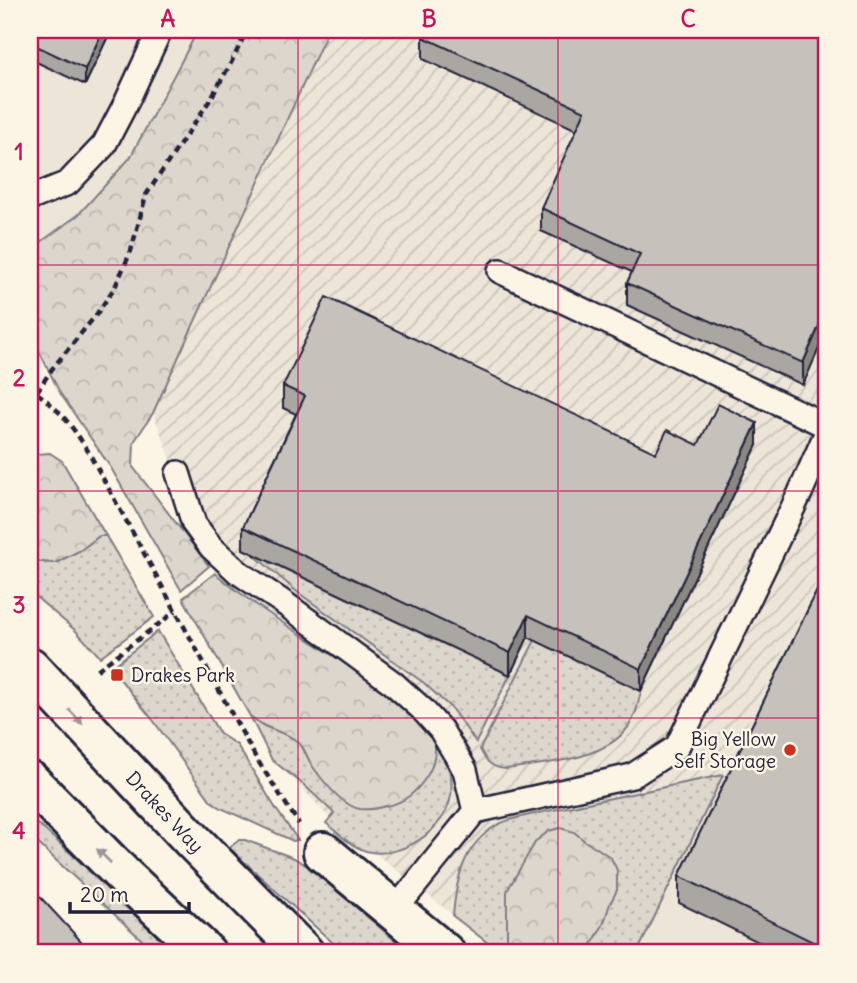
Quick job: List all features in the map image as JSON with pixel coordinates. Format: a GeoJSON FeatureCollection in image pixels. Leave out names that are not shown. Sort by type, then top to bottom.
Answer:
{"type":"FeatureCollection","features":[{"type":"Feature","properties":{"kind":"main road","name":"Drakes Way"},"geometry":{"type":"LineString","coordinates":[[30,667],[191,839],[304,953]]}},
{"type":"Feature","properties":{"kind":"main road"},"geometry":{"type":"LineString","coordinates":[[30,781],[125,877],[206,953]]}},
{"type":"Feature","properties":{"kind":"main road"},"geometry":{"type":"LineString","coordinates":[[323,852],[445,953]]}},
{"type":"Feature","properties":{"kind":"lane"},"geometry":{"type":"LineString","coordinates":[[30,195],[36,196],[68,183],[104,145],[160,30]]}},
{"type":"Feature","properties":{"kind":"lane"},"geometry":{"type":"LineString","coordinates":[[500,271],[827,426]]}},
{"type":"Feature","properties":{"kind":"lane"},"geometry":{"type":"LineString","coordinates":[[394,911],[475,811],[632,776],[677,747],[827,432]]}},
{"type":"Feature","properties":{"kind":"lane"},"geometry":{"type":"LineString","coordinates":[[178,473],[194,524],[211,547],[238,572],[393,683],[441,730],[465,770],[475,811]]}},
{"type":"Feature","properties":{"kind":"path"},"geometry":{"type":"LineString","coordinates":[[30,402],[115,287],[131,251],[146,195],[209,100],[247,30]]}},
{"type":"Feature","properties":{"kind":"path"},"geometry":{"type":"LineString","coordinates":[[37,393],[55,406],[88,451],[256,758],[294,817],[323,852]]}},
{"type":"Feature","properties":{"kind":"path"},"geometry":{"type":"LineString","coordinates":[[97,670],[176,611]]}},
{"type":"Feature","properties":{"kind":"shaded area"},"geometry":{"type":"Polygon","coordinates":[[[30,30],[198,30],[130,158],[78,216],[30,250],[30,30]]]}},
{"type":"Feature","properties":{"kind":"shaded area"},"geometry":{"type":"Polygon","coordinates":[[[328,30],[827,30],[827,560],[637,953],[501,953],[327,815],[297,783],[153,413],[328,30]]]}},
{"type":"Feature","properties":{"kind":"shaded area","name":"Big Yellow Self Storage"},"geometry":{"type":"Polygon","coordinates":[[[827,560],[827,953],[637,953],[672,881],[827,560]]]}},
{"type":"Feature","properties":{"kind":"green space"},"geometry":{"type":"Polygon","coordinates":[[[198,30],[328,30],[153,413],[134,442],[133,467],[209,566],[181,590],[111,468],[60,393],[30,333],[30,250],[78,215],[130,158],[198,30]]]}},
{"type":"Feature","properties":{"kind":"green space"},"geometry":{"type":"Polygon","coordinates":[[[50,453],[62,461],[106,536],[99,536],[81,550],[55,563],[30,561],[30,457],[50,453]]]}},
{"type":"Feature","properties":{"kind":"green space"},"geometry":{"type":"Polygon","coordinates":[[[99,536],[106,536],[154,617],[100,657],[76,631],[30,592],[30,561],[56,563],[81,550],[99,536]]]}},
{"type":"Feature","properties":{"kind":"green space"},"geometry":{"type":"Polygon","coordinates":[[[253,554],[510,675],[476,742],[451,708],[424,683],[296,591],[253,554]]]}},
{"type":"Feature","properties":{"kind":"green space"},"geometry":{"type":"Polygon","coordinates":[[[215,573],[238,592],[362,676],[428,730],[435,745],[432,767],[415,791],[393,804],[366,809],[353,807],[328,786],[296,741],[250,716],[183,598],[215,573]]]}},
{"type":"Feature","properties":{"kind":"green space"},"geometry":{"type":"Polygon","coordinates":[[[158,631],[220,734],[237,745],[298,840],[293,841],[211,801],[153,720],[111,668],[158,631]]]}},
{"type":"Feature","properties":{"kind":"green space"},"geometry":{"type":"Polygon","coordinates":[[[535,640],[641,691],[637,707],[625,731],[601,749],[553,762],[506,769],[493,766],[480,749],[535,640]]]}},
{"type":"Feature","properties":{"kind":"green space"},"geometry":{"type":"Polygon","coordinates":[[[250,716],[264,726],[292,737],[302,746],[312,765],[432,734],[447,763],[451,779],[451,795],[447,808],[431,831],[407,847],[379,853],[360,849],[326,823],[334,813],[272,760],[250,716]]]}},
{"type":"Feature","properties":{"kind":"green space"},"geometry":{"type":"Polygon","coordinates":[[[723,775],[637,953],[501,953],[453,916],[456,889],[463,864],[476,843],[497,825],[534,814],[723,775]]]}},
{"type":"Feature","properties":{"kind":"green space"},"geometry":{"type":"Polygon","coordinates":[[[30,817],[183,953],[156,953],[30,836],[30,817]]]}},
{"type":"Feature","properties":{"kind":"green space"},"geometry":{"type":"Polygon","coordinates":[[[560,828],[574,832],[611,858],[617,870],[617,890],[603,925],[587,953],[515,953],[507,943],[507,891],[536,841],[549,831],[560,828]]]}},
{"type":"Feature","properties":{"kind":"green space"},"geometry":{"type":"Polygon","coordinates":[[[239,840],[294,858],[306,865],[410,953],[344,953],[229,848],[239,840]]]}},
{"type":"Feature","properties":{"kind":"building"},"geometry":{"type":"Polygon","coordinates":[[[30,30],[103,30],[85,69],[30,43],[30,30]]]}},
{"type":"Feature","properties":{"kind":"building"},"geometry":{"type":"Polygon","coordinates":[[[426,30],[827,30],[827,308],[803,363],[627,283],[640,254],[541,208],[585,111],[423,37],[426,30]]]}},
{"type":"Feature","properties":{"kind":"building"},"geometry":{"type":"Polygon","coordinates":[[[326,297],[656,453],[667,430],[698,445],[718,404],[757,423],[641,669],[528,615],[510,653],[243,527],[305,396],[283,386],[326,297]]]}},
{"type":"Feature","properties":{"kind":"building","name":"Big Yellow Self Storage"},"geometry":{"type":"Polygon","coordinates":[[[827,570],[827,949],[679,876],[827,570]]]}},
{"type":"Feature","properties":{"kind":"building"},"geometry":{"type":"Polygon","coordinates":[[[30,886],[92,953],[30,953],[30,886]]]}},
{"type":"Feature","properties":{"kind":"place","name":"Drakes Park"},"geometry":{"type":"Point","coordinates":[117,675]}},
{"type":"Feature","properties":{"kind":"place","name":"Big Yellow Self Storage"},"geometry":{"type":"Point","coordinates":[790,750]}}]}
